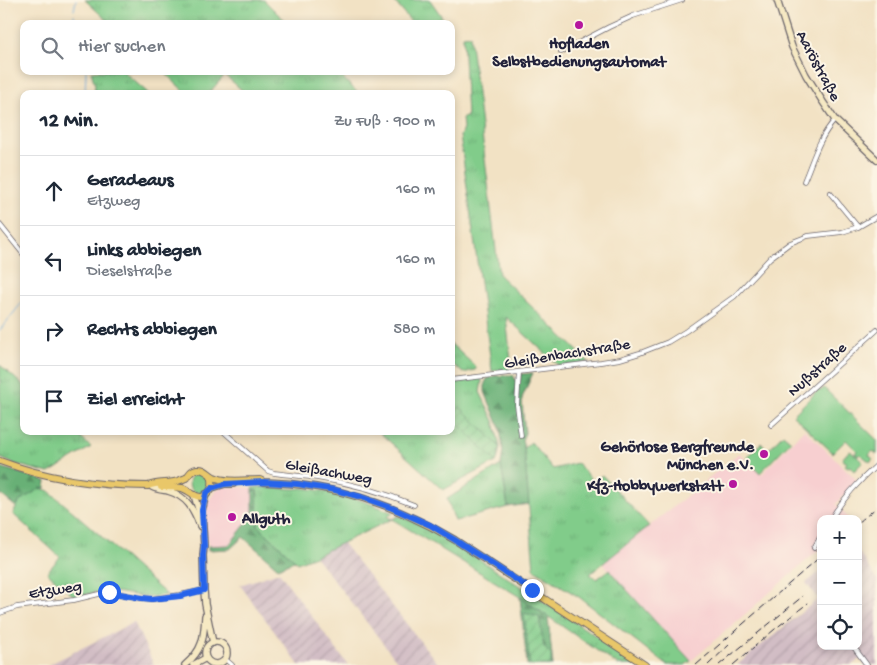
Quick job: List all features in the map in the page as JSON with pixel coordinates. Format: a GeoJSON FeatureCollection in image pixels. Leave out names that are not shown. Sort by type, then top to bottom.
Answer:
{"type":"FeatureCollection","features":[{"type":"Feature","properties":{"kind":"main road"},"geometry":{"type":"LineString","coordinates":[[0,461],[36,473],[68,480],[113,485],[187,489]]}},
{"type":"Feature","properties":{"kind":"main road"},"geometry":{"type":"LineString","coordinates":[[212,488],[211,476],[203,469],[192,470],[186,478],[185,484],[187,489],[194,496],[202,496],[212,488],[225,484],[264,482],[297,484],[335,490],[392,508],[430,525],[462,544],[645,665]]}},
{"type":"Feature","properties":{"kind":"main road"},"geometry":{"type":"LineString","coordinates":[[211,476],[220,479],[260,480],[264,482]]}},
{"type":"Feature","properties":{"kind":"main road"},"geometry":{"type":"LineString","coordinates":[[150,487],[152,484],[174,483],[186,478]]}},
{"type":"Feature","properties":{"kind":"street"},"geometry":{"type":"LineString","coordinates":[[561,52],[633,16],[682,0]]}},
{"type":"Feature","properties":{"kind":"street","name":"Aaröstraße"},"geometry":{"type":"LineString","coordinates":[[777,0],[794,50],[830,113],[877,160]]}},
{"type":"Feature","properties":{"kind":"street"},"geometry":{"type":"LineString","coordinates":[[804,181],[822,137],[836,120]]}},
{"type":"Feature","properties":{"kind":"street"},"geometry":{"type":"LineString","coordinates":[[830,193],[858,227]]}},
{"type":"Feature","properties":{"kind":"street","name":"Gleißenbachstraße"},"geometry":{"type":"LineString","coordinates":[[455,379],[620,359],[640,353],[668,342],[728,302],[770,258],[790,243],[808,236],[842,232],[858,227],[877,216]]}},
{"type":"Feature","properties":{"kind":"street"},"geometry":{"type":"LineString","coordinates":[[0,225],[20,250]]}},
{"type":"Feature","properties":{"kind":"street","name":"Nußstraße"},"geometry":{"type":"LineString","coordinates":[[771,425],[877,330]]}},
{"type":"Feature","properties":{"kind":"street"},"geometry":{"type":"LineString","coordinates":[[519,372],[517,405],[521,436]]}},
{"type":"Feature","properties":{"kind":"street","name":"Gleißachweg"},"geometry":{"type":"LineString","coordinates":[[228,435],[268,471],[318,478],[364,488],[381,492],[414,505]]}},
{"type":"Feature","properties":{"kind":"street"},"geometry":{"type":"LineString","coordinates":[[834,515],[857,484],[877,465]]}},
{"type":"Feature","properties":{"kind":"street"},"geometry":{"type":"LineString","coordinates":[[150,487],[175,493],[182,497],[192,508],[200,526]]}},
{"type":"Feature","properties":{"kind":"street"},"geometry":{"type":"LineString","coordinates":[[203,555],[202,510],[206,494]]}},
{"type":"Feature","properties":{"kind":"street"},"geometry":{"type":"LineString","coordinates":[[185,665],[197,654],[202,643],[204,628],[205,604],[200,514],[194,496]]}},
{"type":"Feature","properties":{"kind":"street"},"geometry":{"type":"LineString","coordinates":[[814,548],[817,543]]}},
{"type":"Feature","properties":{"kind":"street","name":"Etzweg"},"geometry":{"type":"LineString","coordinates":[[0,613],[17,607],[74,600],[109,592],[152,599],[180,596],[204,590]]}},
{"type":"Feature","properties":{"kind":"street"},"geometry":{"type":"LineString","coordinates":[[205,604],[213,643]]}},
{"type":"Feature","properties":{"kind":"street"},"geometry":{"type":"LineString","coordinates":[[213,643],[224,647],[226,653],[223,662],[211,663],[206,658],[206,649],[213,643]]}},
{"type":"Feature","properties":{"kind":"street"},"geometry":{"type":"LineString","coordinates":[[856,650],[867,665]]}},
{"type":"Feature","properties":{"kind":"street"},"geometry":{"type":"LineString","coordinates":[[193,665],[206,658]]}},
{"type":"Feature","properties":{"kind":"street"},"geometry":{"type":"LineString","coordinates":[[225,659],[232,665]]}},
{"type":"Feature","properties":{"kind":"shaded area"},"geometry":{"type":"Polygon","coordinates":[[[804,429],[857,480],[836,504],[846,515],[817,515],[817,551],[691,661],[603,563],[739,453],[762,474],[804,429]]]}},
{"type":"Feature","properties":{"kind":"shaded area"},"geometry":{"type":"Polygon","coordinates":[[[224,487],[253,488],[254,515],[229,545],[208,546],[204,517],[206,504],[216,491],[224,487]]]}},
{"type":"Feature","properties":{"kind":"shaded area"},"geometry":{"type":"Polygon","coordinates":[[[342,542],[439,665],[400,665],[315,556],[342,542]]]}},
{"type":"Feature","properties":{"kind":"shaded area"},"geometry":{"type":"Polygon","coordinates":[[[862,557],[877,579],[877,665],[865,665],[860,659],[852,665],[737,665],[817,600],[817,650],[862,650],[862,557]]]}},
{"type":"Feature","properties":{"kind":"shaded area"},"geometry":{"type":"Polygon","coordinates":[[[279,572],[348,665],[299,665],[240,585],[279,572]]]}},
{"type":"Feature","properties":{"kind":"shaded area"},"geometry":{"type":"Polygon","coordinates":[[[817,574],[817,598],[806,583],[817,574]]]}},
{"type":"Feature","properties":{"kind":"shaded area"},"geometry":{"type":"Polygon","coordinates":[[[134,622],[154,665],[48,665],[134,622]]]}},
{"type":"Feature","properties":{"kind":"green space"},"geometry":{"type":"Polygon","coordinates":[[[85,0],[264,0],[284,20],[107,20],[85,0]]]}},
{"type":"Feature","properties":{"kind":"green space"},"geometry":{"type":"Polygon","coordinates":[[[393,0],[430,0],[444,20],[410,20],[393,0]]]}},
{"type":"Feature","properties":{"kind":"green space"},"geometry":{"type":"Polygon","coordinates":[[[470,35],[499,275],[589,362],[559,366],[506,317],[512,370],[492,371],[460,136],[463,129],[462,118],[467,117],[463,36],[470,35]]]}},
{"type":"Feature","properties":{"kind":"green space"},"geometry":{"type":"Polygon","coordinates":[[[92,75],[128,75],[144,90],[94,90],[92,75]]]}},
{"type":"Feature","properties":{"kind":"green space"},"geometry":{"type":"Polygon","coordinates":[[[167,75],[225,75],[212,90],[183,90],[167,75]]]}},
{"type":"Feature","properties":{"kind":"green space"},"geometry":{"type":"Polygon","coordinates":[[[225,75],[340,75],[355,90],[242,90],[225,75]]]}},
{"type":"Feature","properties":{"kind":"green space"},"geometry":{"type":"Polygon","coordinates":[[[455,348],[477,368],[463,373],[455,366],[455,348]]]}},
{"type":"Feature","properties":{"kind":"green space"},"geometry":{"type":"Polygon","coordinates":[[[0,365],[20,382],[20,435],[78,435],[91,447],[49,473],[0,458],[0,365]]]}},
{"type":"Feature","properties":{"kind":"green space"},"geometry":{"type":"Polygon","coordinates":[[[533,373],[522,398],[525,433],[522,440],[529,504],[508,507],[501,465],[503,450],[500,428],[485,392],[485,383],[487,379],[494,376],[513,375],[516,381],[520,380],[521,374],[533,373]]]}},
{"type":"Feature","properties":{"kind":"green space"},"geometry":{"type":"Polygon","coordinates":[[[481,379],[480,392],[494,421],[500,447],[460,407],[455,412],[455,381],[481,379]]]}},
{"type":"Feature","properties":{"kind":"green space"},"geometry":{"type":"Polygon","coordinates":[[[824,388],[877,440],[877,454],[873,451],[869,455],[873,459],[870,462],[860,454],[858,456],[855,453],[857,451],[846,440],[833,453],[793,415],[818,390],[820,391],[824,388]]]}},
{"type":"Feature","properties":{"kind":"green space"},"geometry":{"type":"Polygon","coordinates":[[[460,407],[500,447],[496,462],[455,421],[455,413],[460,407]]]}},
{"type":"Feature","properties":{"kind":"green space"},"geometry":{"type":"Polygon","coordinates":[[[455,421],[496,462],[443,490],[382,435],[455,435],[455,421]]]}},
{"type":"Feature","properties":{"kind":"green space","name":"Gehörlose Bergfreunde München e.V."},"geometry":{"type":"Polygon","coordinates":[[[783,434],[791,441],[760,473],[746,459],[761,443],[768,450],[783,434]]]}},
{"type":"Feature","properties":{"kind":"green space"},"geometry":{"type":"Polygon","coordinates":[[[531,442],[553,469],[577,463],[594,482],[602,475],[649,526],[590,574],[597,579],[609,570],[691,661],[685,665],[667,665],[579,597],[534,569],[524,448],[531,442]]]}},
{"type":"Feature","properties":{"kind":"green space"},"geometry":{"type":"Polygon","coordinates":[[[850,450],[863,462],[854,471],[850,466],[845,465],[847,463],[842,459],[850,450]]]}},
{"type":"Feature","properties":{"kind":"green space"},"geometry":{"type":"Polygon","coordinates":[[[501,465],[508,507],[455,521],[447,499],[501,465]]]}},
{"type":"Feature","properties":{"kind":"green space"},"geometry":{"type":"Polygon","coordinates":[[[0,467],[46,481],[45,488],[41,488],[21,500],[16,507],[0,494],[0,467]]]}},
{"type":"Feature","properties":{"kind":"green space"},"geometry":{"type":"Polygon","coordinates":[[[199,473],[206,476],[209,483],[206,490],[199,493],[192,490],[189,483],[192,476],[199,473]]]}},
{"type":"Feature","properties":{"kind":"green space"},"geometry":{"type":"Polygon","coordinates":[[[41,488],[49,491],[167,595],[147,597],[102,591],[75,597],[47,572],[60,557],[13,514],[20,500],[41,488]]]}},
{"type":"Feature","properties":{"kind":"green space"},"geometry":{"type":"Polygon","coordinates":[[[253,488],[314,489],[337,494],[360,500],[393,513],[387,517],[392,519],[297,563],[258,526],[257,491],[253,491],[253,488]]]}},
{"type":"Feature","properties":{"kind":"green space"},"geometry":{"type":"Polygon","coordinates":[[[257,490],[258,526],[295,560],[278,568],[243,537],[230,549],[208,550],[208,546],[229,545],[253,515],[253,491],[257,490]]]}},
{"type":"Feature","properties":{"kind":"green space"},"geometry":{"type":"Polygon","coordinates":[[[399,516],[429,528],[453,542],[640,665],[618,665],[520,597],[392,519],[399,516]]]}},
{"type":"Feature","properties":{"kind":"green space"},"geometry":{"type":"Polygon","coordinates":[[[520,597],[548,617],[553,665],[527,665],[520,597]]]}},
{"type":"Feature","properties":{"kind":"green space"},"geometry":{"type":"Polygon","coordinates":[[[524,613],[539,617],[544,647],[551,655],[551,665],[530,665],[524,613]]]}},
{"type":"Feature","properties":{"kind":"waterway"},"geometry":{"type":"LineString","coordinates":[[74,10],[76,0]]}},
{"type":"Feature","properties":{"kind":"waterway"},"geometry":{"type":"LineString","coordinates":[[74,15],[75,20]]}},
{"type":"Feature","properties":{"kind":"waterway"},"geometry":{"type":"LineString","coordinates":[[85,90],[86,75]]}},
{"type":"Feature","properties":{"kind":"waterway"},"geometry":{"type":"LineString","coordinates":[[0,330],[20,305]]}},
{"type":"Feature","properties":{"kind":"railway"},"geometry":{"type":"LineString","coordinates":[[862,520],[877,507]]}},
{"type":"Feature","properties":{"kind":"railway"},"geometry":{"type":"LineString","coordinates":[[696,665],[817,559]]}},
{"type":"Feature","properties":{"kind":"railway"},"geometry":{"type":"LineString","coordinates":[[719,665],[803,596]]}},
{"type":"Feature","properties":{"kind":"railway"},"geometry":{"type":"LineString","coordinates":[[733,665],[808,603]]}},
{"type":"Feature","properties":{"kind":"railway"},"geometry":{"type":"LineString","coordinates":[[708,665],[729,645]]}},
{"type":"Feature","properties":{"kind":"place","name":"Hofladen Selbstbedienungsautomat"},"geometry":{"type":"Point","coordinates":[579,25]}},
{"type":"Feature","properties":{"kind":"place","name":"Gehörlose Bergfreunde München e.V."},"geometry":{"type":"Point","coordinates":[764,454]}},
{"type":"Feature","properties":{"kind":"place","name":"Kfz-Hobbywerkstatt"},"geometry":{"type":"Point","coordinates":[733,484]}},
{"type":"Feature","properties":{"kind":"place","name":"Allguth"},"geometry":{"type":"Point","coordinates":[232,517]}},
{"type":"Feature","properties":{"kind":"route"},"geometry":{"type":"LineString","coordinates":[[109,592],[152,599],[180,596],[204,590],[202,510],[206,494],[212,488],[225,484],[264,482],[297,484],[335,490],[392,508],[430,525],[532,590]]}}]}
